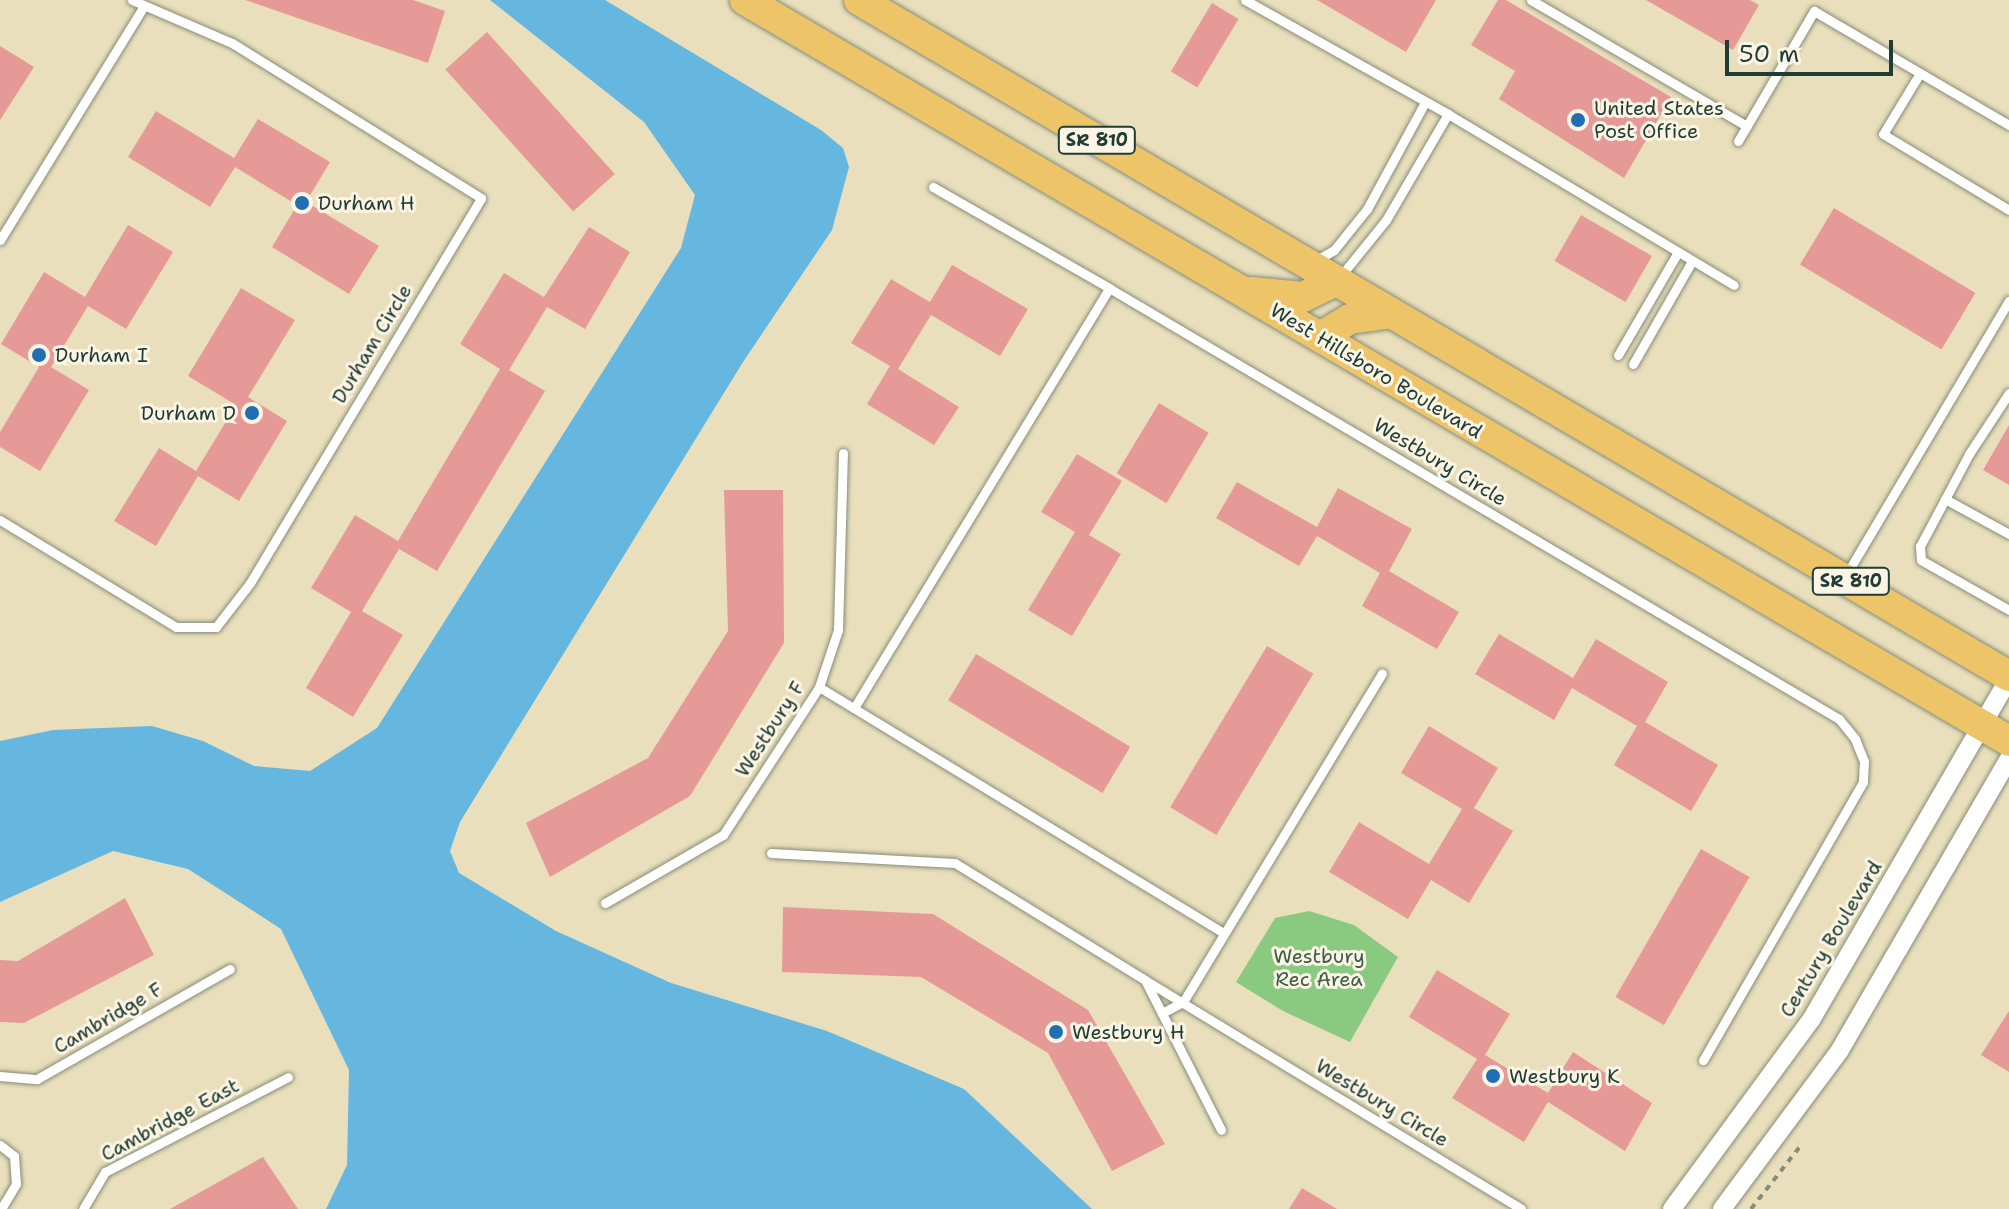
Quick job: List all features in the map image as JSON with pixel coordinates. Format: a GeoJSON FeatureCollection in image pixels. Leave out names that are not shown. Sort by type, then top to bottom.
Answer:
{"type":"FeatureCollection","features":[{"type":"Feature","properties":{"kind":"main road","name":"West Hillsboro Boulevard"},"geometry":{"type":"LineString","coordinates":[[745,0],[2009,741]]}},
{"type":"Feature","properties":{"kind":"main road","name":"SR 810"},"geometry":{"type":"LineString","coordinates":[[859,0],[2009,678]]}},
{"type":"Feature","properties":{"kind":"main road"},"geometry":{"type":"LineString","coordinates":[[1241,291],[1303,297],[1336,281]]}},
{"type":"Feature","properties":{"kind":"main road"},"geometry":{"type":"LineString","coordinates":[[1320,337],[1350,319],[1392,313]]}},
{"type":"Feature","properties":{"kind":"street","name":"Century Boulevard"},"geometry":{"type":"LineString","coordinates":[[1672,1209],[1811,1020],[2009,678]]}},
{"type":"Feature","properties":{"kind":"street"},"geometry":{"type":"LineString","coordinates":[[1722,1209],[1840,1050],[2009,758]]}},
{"type":"Feature","properties":{"kind":"lane","name":"Durham Circle"},"geometry":{"type":"LineString","coordinates":[[0,520],[176,627],[216,627],[250,583],[481,198],[232,43],[132,0]]}},
{"type":"Feature","properties":{"kind":"lane"},"geometry":{"type":"LineString","coordinates":[[1245,0],[1448,114],[1734,285]]}},
{"type":"Feature","properties":{"kind":"lane"},"geometry":{"type":"LineString","coordinates":[[1531,0],[1747,126]]}},
{"type":"Feature","properties":{"kind":"lane"},"geometry":{"type":"LineString","coordinates":[[0,240],[144,6]]}},
{"type":"Feature","properties":{"kind":"lane"},"geometry":{"type":"LineString","coordinates":[[1738,141],[1814,11],[2009,125]]}},
{"type":"Feature","properties":{"kind":"lane"},"geometry":{"type":"LineString","coordinates":[[1920,73],[1883,134],[2009,210]]}},
{"type":"Feature","properties":{"kind":"lane"},"geometry":{"type":"LineString","coordinates":[[1308,264],[1334,250],[1367,209],[1425,102]]}},
{"type":"Feature","properties":{"kind":"lane"},"geometry":{"type":"LineString","coordinates":[[1336,281],[1386,220],[1448,114]]}},
{"type":"Feature","properties":{"kind":"lane","name":"Westbury Circle"},"geometry":{"type":"LineString","coordinates":[[933,187],[1839,719],[1855,739],[1864,761],[1863,782],[1703,1060]]}},
{"type":"Feature","properties":{"kind":"lane"},"geometry":{"type":"LineString","coordinates":[[1618,355],[1678,252]]}},
{"type":"Feature","properties":{"kind":"lane"},"geometry":{"type":"LineString","coordinates":[[1633,364],[1692,261]]}},
{"type":"Feature","properties":{"kind":"lane"},"geometry":{"type":"LineString","coordinates":[[854,708],[1109,288]]}},
{"type":"Feature","properties":{"kind":"lane"},"geometry":{"type":"LineString","coordinates":[[1844,578],[2009,301]]}},
{"type":"Feature","properties":{"kind":"lane"},"geometry":{"type":"LineString","coordinates":[[2009,393],[1920,546],[1921,560],[2009,610]]}},
{"type":"Feature","properties":{"kind":"lane","name":"Westbury F"},"geometry":{"type":"LineString","coordinates":[[605,903],[723,835],[819,687],[838,630],[843,453]]}},
{"type":"Feature","properties":{"kind":"lane"},"geometry":{"type":"LineString","coordinates":[[1945,499],[2009,534]]}},
{"type":"Feature","properties":{"kind":"lane"},"geometry":{"type":"LineString","coordinates":[[1162,1013],[1183,1002],[1382,674]]}},
{"type":"Feature","properties":{"kind":"lane"},"geometry":{"type":"LineString","coordinates":[[819,687],[1224,933]]}},
{"type":"Feature","properties":{"kind":"lane"},"geometry":{"type":"LineString","coordinates":[[771,853],[955,863],[1145,980],[1221,1130]]}},
{"type":"Feature","properties":{"kind":"lane","name":"Cambridge F"},"geometry":{"type":"LineString","coordinates":[[0,1076],[37,1079],[230,969]]}},
{"type":"Feature","properties":{"kind":"lane","name":"Westbury Circle"},"geometry":{"type":"LineString","coordinates":[[1145,980],[1521,1209]]}},
{"type":"Feature","properties":{"kind":"lane","name":"Cambridge East"},"geometry":{"type":"LineString","coordinates":[[83,1209],[105,1172],[288,1077]]}},
{"type":"Feature","properties":{"kind":"lane"},"geometry":{"type":"LineString","coordinates":[[0,1145],[14,1156],[16,1184],[1,1209]]}},
{"type":"Feature","properties":{"kind":"path"},"geometry":{"type":"LineString","coordinates":[[1751,1209],[1802,1144]]}},
{"type":"Feature","properties":{"kind":"green space","name":"Westbury Rec Area"},"geometry":{"type":"Polygon","coordinates":[[[1309,911],[1354,925],[1398,957],[1350,1042],[1283,1011],[1236,982],[1275,918],[1309,911]]]}},
{"type":"Feature","properties":{"kind":"water"},"geometry":{"type":"Polygon","coordinates":[[[490,0],[605,0],[821,130],[843,148],[849,167],[832,230],[743,362],[460,822],[450,851],[459,873],[556,931],[671,983],[827,1031],[964,1089],[1092,1209],[326,1209],[347,1165],[349,1070],[281,929],[188,869],[113,851],[0,902],[0,741],[53,730],[152,726],[203,741],[254,766],[310,771],[377,728],[681,248],[695,195],[644,122],[490,0]]]}},
{"type":"Feature","properties":{"kind":"building"},"geometry":{"type":"Polygon","coordinates":[[[245,0],[413,0],[445,11],[428,63],[245,0]]]}},
{"type":"Feature","properties":{"kind":"building"},"geometry":{"type":"Polygon","coordinates":[[[1317,0],[1436,0],[1406,52],[1317,0]]]}},
{"type":"Feature","properties":{"kind":"building"},"geometry":{"type":"Polygon","coordinates":[[[1498,0],[1506,0],[1671,97],[1624,178],[1499,99],[1515,71],[1471,45],[1498,0]]]}},
{"type":"Feature","properties":{"kind":"building"},"geometry":{"type":"Polygon","coordinates":[[[1646,0],[1750,0],[1759,5],[1733,50],[1646,0]]]}},
{"type":"Feature","properties":{"kind":"building"},"geometry":{"type":"Polygon","coordinates":[[[1212,3],[1239,19],[1197,88],[1171,72],[1212,3]]]}},
{"type":"Feature","properties":{"kind":"building"},"geometry":{"type":"Polygon","coordinates":[[[487,32],[615,174],[573,211],[445,69],[487,32]]]}},
{"type":"Feature","properties":{"kind":"building"},"geometry":{"type":"Polygon","coordinates":[[[0,46],[34,67],[0,120],[0,46]]]}},
{"type":"Feature","properties":{"kind":"building","name":"Durham H"},"geometry":{"type":"Polygon","coordinates":[[[156,111],[234,158],[258,119],[330,162],[306,202],[379,246],[349,294],[272,247],[297,205],[235,167],[210,207],[128,157],[156,111]]]}},
{"type":"Feature","properties":{"kind":"building"},"geometry":{"type":"Polygon","coordinates":[[[1834,208],[1975,293],[1941,350],[1800,265],[1834,208]]]}},
{"type":"Feature","properties":{"kind":"building"},"geometry":{"type":"Polygon","coordinates":[[[1581,215],[1652,256],[1626,302],[1554,261],[1581,215]]]}},
{"type":"Feature","properties":{"kind":"building","name":"Durham I"},"geometry":{"type":"Polygon","coordinates":[[[128,225],[173,252],[126,329],[88,306],[51,367],[89,390],[40,471],[0,447],[0,432],[39,367],[1,344],[44,272],[85,297],[128,225]]]}},
{"type":"Feature","properties":{"kind":"building"},"geometry":{"type":"Polygon","coordinates":[[[589,227],[630,252],[585,329],[547,307],[509,370],[545,391],[437,571],[399,549],[362,611],[403,635],[353,717],[306,688],[351,612],[311,588],[355,515],[398,541],[500,369],[460,344],[504,273],[544,297],[589,227]]]}},
{"type":"Feature","properties":{"kind":"building"},"geometry":{"type":"Polygon","coordinates":[[[952,265],[1028,309],[1000,356],[931,315],[898,369],[959,407],[934,445],[867,404],[890,366],[851,343],[891,279],[930,302],[952,265]]]}},
{"type":"Feature","properties":{"kind":"building","name":"Durham D"},"geometry":{"type":"Polygon","coordinates":[[[241,288],[295,320],[248,397],[287,421],[239,501],[198,476],[156,546],[114,521],[159,448],[196,471],[236,405],[188,376],[241,288]]]}},
{"type":"Feature","properties":{"kind":"building"},"geometry":{"type":"Polygon","coordinates":[[[1159,403],[1209,433],[1166,503],[1117,473],[1159,403]]]}},
{"type":"Feature","properties":{"kind":"building"},"geometry":{"type":"Polygon","coordinates":[[[2009,425],[2009,485],[1983,470],[2009,425]]]}},
{"type":"Feature","properties":{"kind":"building"},"geometry":{"type":"Polygon","coordinates":[[[1077,454],[1122,481],[1089,535],[1121,554],[1072,636],[1028,610],[1075,532],[1041,512],[1077,454]]]}},
{"type":"Feature","properties":{"kind":"building"},"geometry":{"type":"Polygon","coordinates":[[[1237,482],[1317,527],[1338,488],[1412,529],[1389,571],[1459,612],[1437,649],[1362,606],[1380,573],[1317,536],[1299,566],[1216,518],[1237,482]]]}},
{"type":"Feature","properties":{"kind":"building"},"geometry":{"type":"Polygon","coordinates":[[[724,490],[783,490],[784,643],[690,796],[550,877],[526,823],[648,758],[728,631],[724,490]]]}},
{"type":"Feature","properties":{"kind":"building"},"geometry":{"type":"Polygon","coordinates":[[[1499,634],[1573,678],[1596,639],[1668,682],[1645,722],[1718,765],[1691,811],[1614,765],[1637,726],[1572,688],[1554,720],[1475,674],[1499,634]]]}},
{"type":"Feature","properties":{"kind":"building"},"geometry":{"type":"Polygon","coordinates":[[[1267,646],[1313,674],[1216,835],[1170,807],[1267,646]]]}},
{"type":"Feature","properties":{"kind":"building"},"geometry":{"type":"Polygon","coordinates":[[[976,654],[1130,747],[1102,793],[948,700],[976,654]]]}},
{"type":"Feature","properties":{"kind":"building"},"geometry":{"type":"Polygon","coordinates":[[[1429,726],[1498,768],[1474,808],[1513,831],[1469,903],[1431,880],[1408,919],[1329,872],[1359,822],[1429,864],[1462,809],[1401,773],[1429,726]]]}},
{"type":"Feature","properties":{"kind":"building"},"geometry":{"type":"Polygon","coordinates":[[[1701,849],[1749,877],[1664,1025],[1616,997],[1701,849]]]}},
{"type":"Feature","properties":{"kind":"building"},"geometry":{"type":"Polygon","coordinates":[[[125,898],[154,955],[24,1023],[0,1022],[0,960],[18,961],[125,898]]]}},
{"type":"Feature","properties":{"kind":"building","name":"Westbury H"},"geometry":{"type":"Polygon","coordinates":[[[783,907],[933,914],[1088,1010],[1165,1144],[1112,1171],[1048,1053],[921,977],[782,972],[783,907]]]}},
{"type":"Feature","properties":{"kind":"building","name":"Westbury K"},"geometry":{"type":"Polygon","coordinates":[[[1437,970],[1510,1014],[1485,1055],[1548,1093],[1573,1052],[1652,1103],[1625,1151],[1548,1102],[1524,1142],[1452,1098],[1477,1059],[1409,1017],[1437,970]]]}},
{"type":"Feature","properties":{"kind":"building"},"geometry":{"type":"Polygon","coordinates":[[[2009,1011],[2009,1072],[1981,1055],[2009,1011]]]}},
{"type":"Feature","properties":{"kind":"building"},"geometry":{"type":"Polygon","coordinates":[[[263,1157],[298,1209],[170,1209],[263,1157]]]}},
{"type":"Feature","properties":{"kind":"building"},"geometry":{"type":"Polygon","coordinates":[[[1302,1188],[1337,1209],[1289,1209],[1302,1188]]]}},
{"type":"Feature","properties":{"kind":"place","name":"United States Post Office"},"geometry":{"type":"Point","coordinates":[1578,120]}},
{"type":"Feature","properties":{"kind":"place","name":"Durham H"},"geometry":{"type":"Point","coordinates":[302,203]}},
{"type":"Feature","properties":{"kind":"place","name":"Durham I"},"geometry":{"type":"Point","coordinates":[39,355]}},
{"type":"Feature","properties":{"kind":"place","name":"Durham D"},"geometry":{"type":"Point","coordinates":[252,413]}},
{"type":"Feature","properties":{"kind":"place","name":"Westbury H"},"geometry":{"type":"Point","coordinates":[1056,1032]}},
{"type":"Feature","properties":{"kind":"place","name":"Westbury K"},"geometry":{"type":"Point","coordinates":[1493,1076]}}]}
